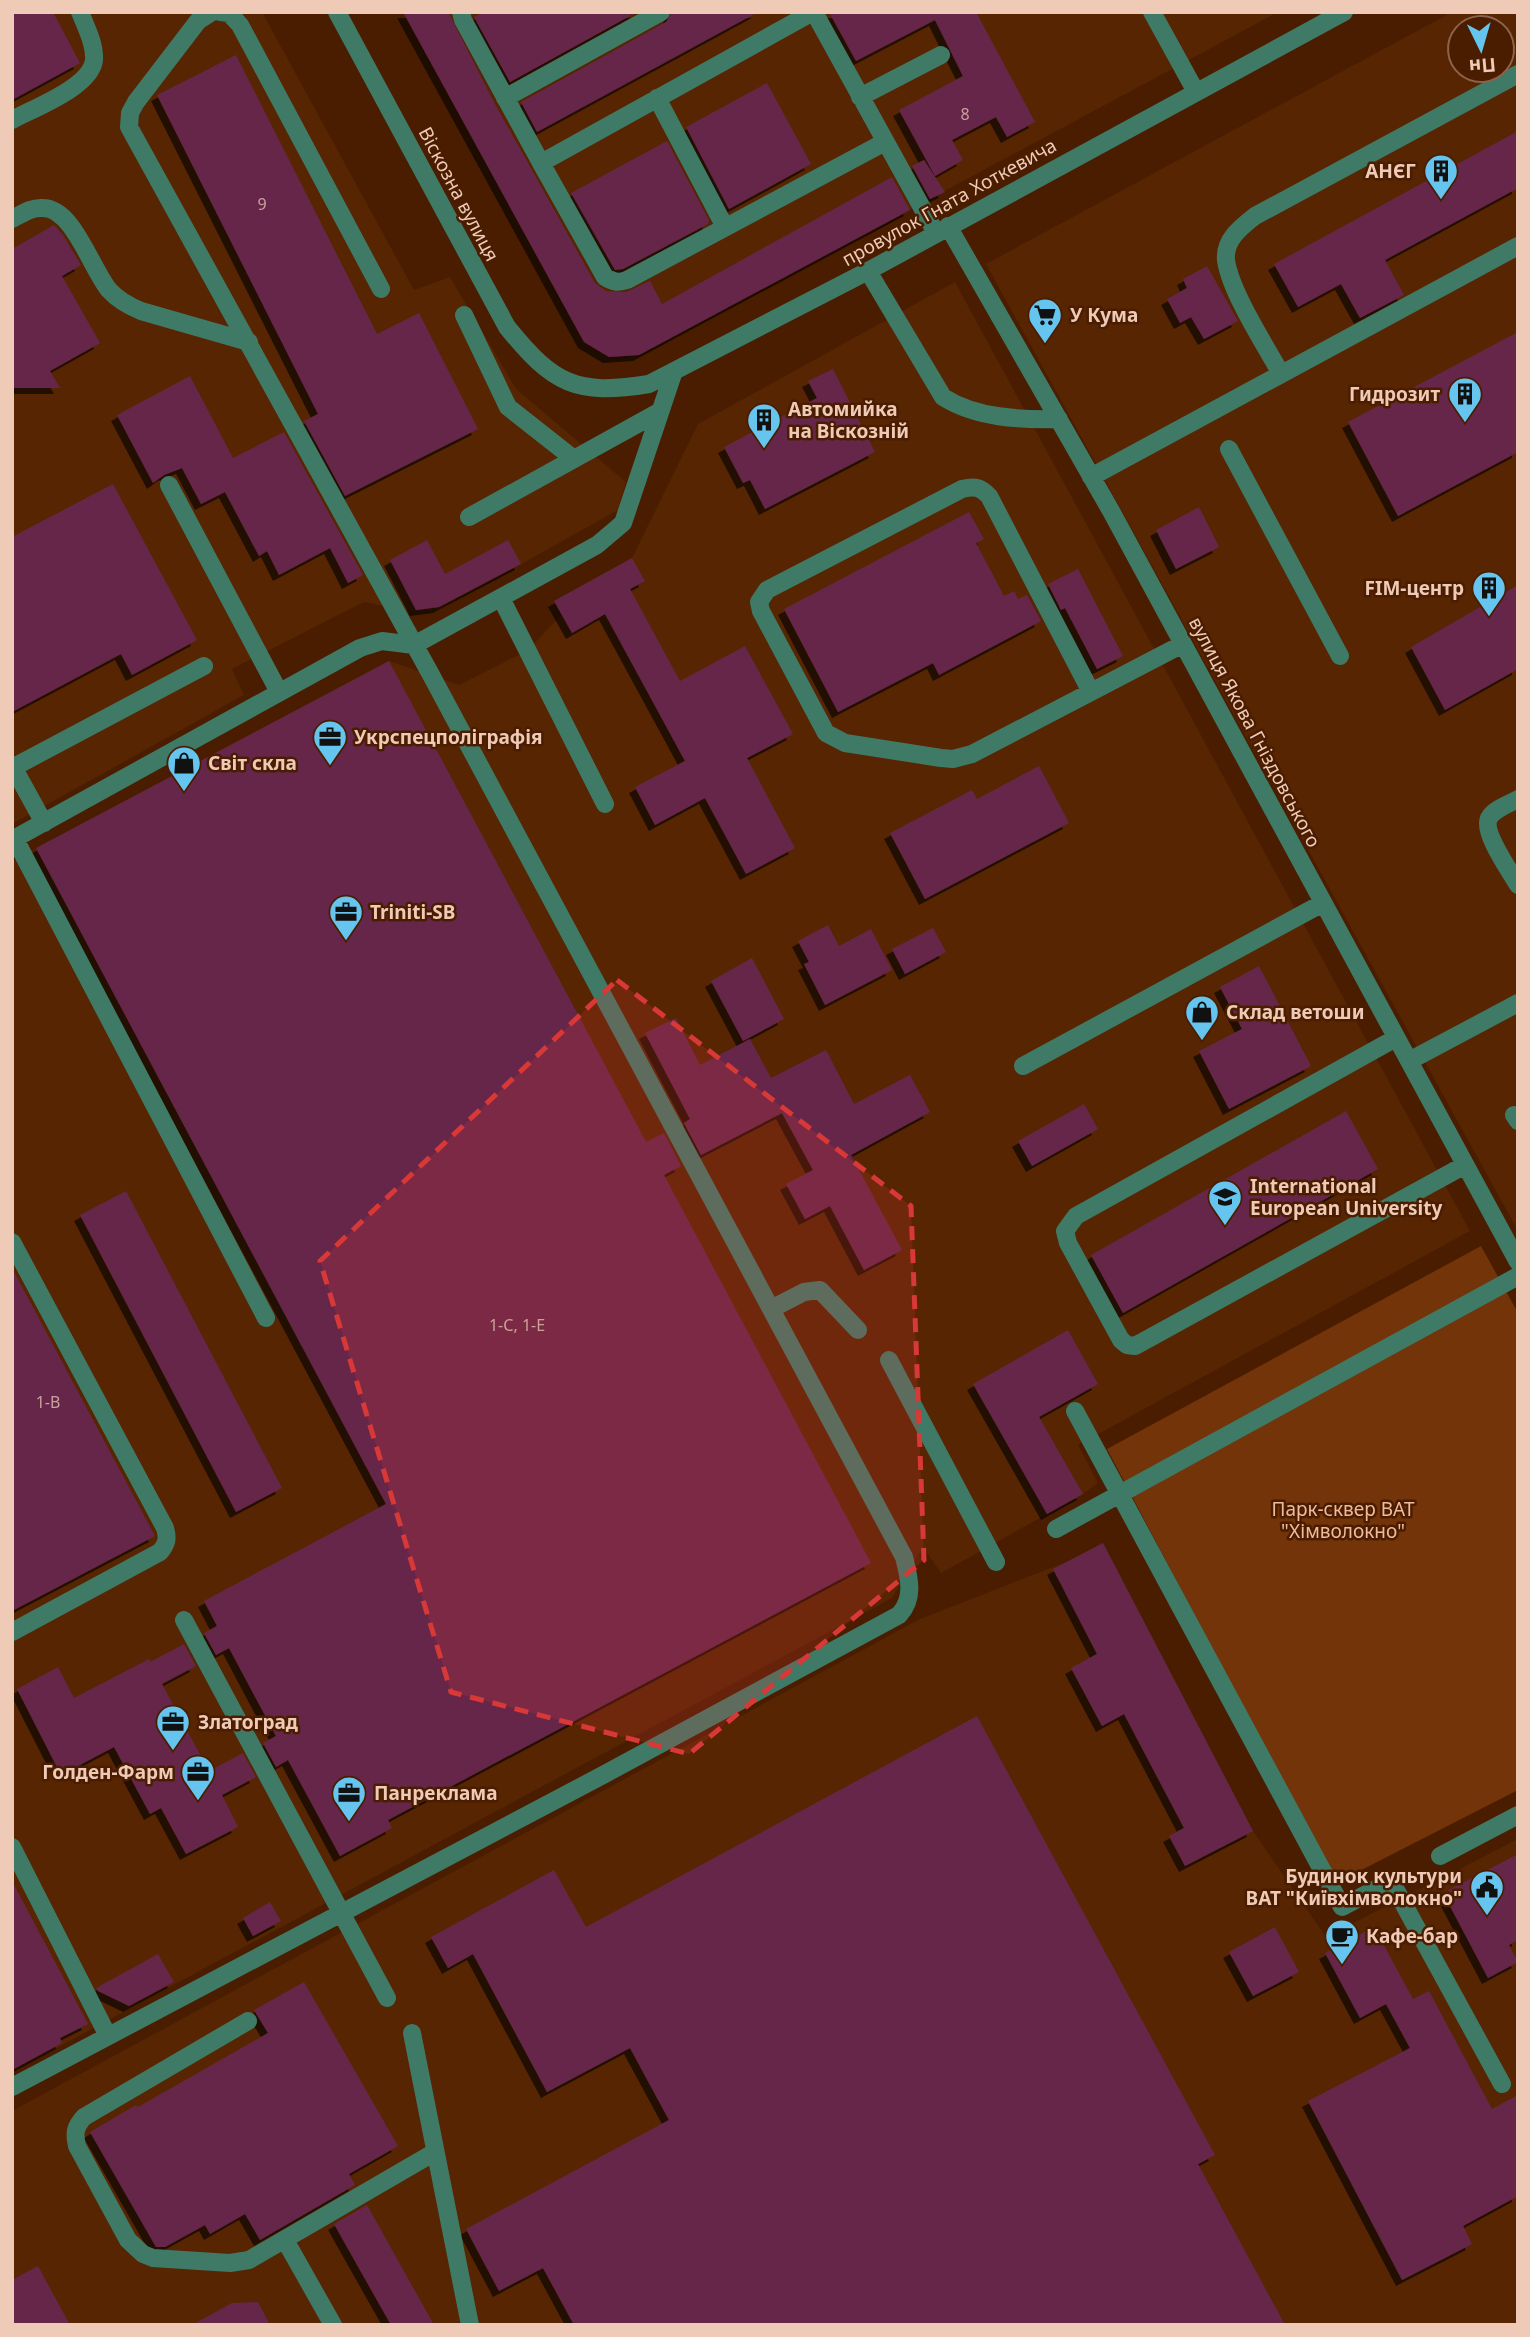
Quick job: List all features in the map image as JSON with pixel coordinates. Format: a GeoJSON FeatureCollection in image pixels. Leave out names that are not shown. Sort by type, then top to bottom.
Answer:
{"type":"FeatureCollection","features":[{"type":"Feature","properties":{"kind":"street"},"geometry":{"type":"LineString","coordinates":[[12,120],[80,83],[89,73],[94,62],[93,47],[80,12]]}},
{"type":"Feature","properties":{"kind":"street"},"geometry":{"type":"LineString","coordinates":[[12,2087],[899,1615],[904,1609],[910,1589],[904,1557],[250,342],[129,127],[130,113],[136,102],[198,21],[212,12]]}},
{"type":"Feature","properties":{"kind":"street"},"geometry":{"type":"LineString","coordinates":[[220,12],[229,13],[240,25],[382,289]]}},
{"type":"Feature","properties":{"kind":"street","name":"Віскозна вулиця"},"geometry":{"type":"LineString","coordinates":[[337,12],[507,327],[533,359],[563,379]]}},
{"type":"Feature","properties":{"kind":"street"},"geometry":{"type":"LineString","coordinates":[[461,12],[541,163],[605,277],[611,281],[627,280],[885,142]]}},
{"type":"Feature","properties":{"kind":"street"},"geometry":{"type":"LineString","coordinates":[[505,98],[661,12]]}},
{"type":"Feature","properties":{"kind":"street"},"geometry":{"type":"LineString","coordinates":[[541,163],[813,12]]}},
{"type":"Feature","properties":{"kind":"street","name":"вулиця Якова Гніздовського"},"geometry":{"type":"LineString","coordinates":[[813,12],[885,142],[1059,419],[1518,1262]]}},
{"type":"Feature","properties":{"kind":"street"},"geometry":{"type":"LineString","coordinates":[[1152,12],[1196,92]]}},
{"type":"Feature","properties":{"kind":"street","name":"провулок Гната Хоткевича"},"geometry":{"type":"LineString","coordinates":[[563,379],[588,389],[649,384],[868,271],[1344,12]]}},
{"type":"Feature","properties":{"kind":"street"},"geometry":{"type":"LineString","coordinates":[[860,97],[940,55]]}},
{"type":"Feature","properties":{"kind":"street"},"geometry":{"type":"LineString","coordinates":[[1281,374],[1236,291],[1226,258],[1235,232],[1255,216],[1518,74]]}},
{"type":"Feature","properties":{"kind":"street"},"geometry":{"type":"LineString","coordinates":[[657,98],[725,227]]}},
{"type":"Feature","properties":{"kind":"street"},"geometry":{"type":"LineString","coordinates":[[12,219],[29,210],[55,210],[65,217],[110,291],[125,304],[250,342]]}},
{"type":"Feature","properties":{"kind":"street"},"geometry":{"type":"LineString","coordinates":[[1091,477],[1518,246]]}},
{"type":"Feature","properties":{"kind":"street"},"geometry":{"type":"LineString","coordinates":[[868,271],[943,397],[964,408],[999,416],[1027,420],[1059,419]]}},
{"type":"Feature","properties":{"kind":"street"},"geometry":{"type":"LineString","coordinates":[[464,315],[508,407],[574,459]]}},
{"type":"Feature","properties":{"kind":"street"},"geometry":{"type":"LineString","coordinates":[[266,1318],[14,839],[370,643],[394,641],[414,645],[597,545],[623,523],[674,371]]}},
{"type":"Feature","properties":{"kind":"street"},"geometry":{"type":"LineString","coordinates":[[469,517],[659,412]]}},
{"type":"Feature","properties":{"kind":"street"},"geometry":{"type":"LineString","coordinates":[[1229,449],[1340,656]]}},
{"type":"Feature","properties":{"kind":"street"},"geometry":{"type":"LineString","coordinates":[[169,485],[279,692]]}},
{"type":"Feature","properties":{"kind":"street"},"geometry":{"type":"LineString","coordinates":[[1091,692],[989,496],[981,488],[973,486],[962,489],[767,590],[759,602],[761,611],[820,725],[835,740],[941,758],[963,757],[1091,692],[1183,644]]}},
{"type":"Feature","properties":{"kind":"street"},"geometry":{"type":"LineString","coordinates":[[501,598],[605,804]]}},
{"type":"Feature","properties":{"kind":"street"},"geometry":{"type":"LineString","coordinates":[[44,823],[13,766],[204,666]]}},
{"type":"Feature","properties":{"kind":"street"},"geometry":{"type":"LineString","coordinates":[[1518,799],[1496,811],[1489,818],[1488,827],[1518,885]]}},
{"type":"Feature","properties":{"kind":"street"},"geometry":{"type":"LineString","coordinates":[[1023,1066],[1323,903]]}},
{"type":"Feature","properties":{"kind":"street"},"geometry":{"type":"LineString","coordinates":[[1409,1061],[1518,1003]]}},
{"type":"Feature","properties":{"kind":"street"},"geometry":{"type":"LineString","coordinates":[[1396,1038],[1076,1216],[1065,1231],[1068,1243],[1121,1340],[1127,1345],[1135,1346],[1465,1165]]}},
{"type":"Feature","properties":{"kind":"street"},"geometry":{"type":"LineString","coordinates":[[12,1242],[165,1528],[167,1537],[160,1552],[12,1632]]}},
{"type":"Feature","properties":{"kind":"street"},"geometry":{"type":"LineString","coordinates":[[1056,1529],[1518,1276]]}},
{"type":"Feature","properties":{"kind":"street"},"geometry":{"type":"LineString","coordinates":[[771,1309],[804,1292],[820,1290],[858,1331]]}},
{"type":"Feature","properties":{"kind":"street"},"geometry":{"type":"LineString","coordinates":[[889,1360],[996,1562]]}},
{"type":"Feature","properties":{"kind":"street"},"geometry":{"type":"LineString","coordinates":[[1075,1410],[1342,1907],[1391,1881],[1502,2084]]}},
{"type":"Feature","properties":{"kind":"street"},"geometry":{"type":"LineString","coordinates":[[184,1620],[387,1998]]}},
{"type":"Feature","properties":{"kind":"street"},"geometry":{"type":"LineString","coordinates":[[1440,1856],[1518,1815]]}},
{"type":"Feature","properties":{"kind":"street"},"geometry":{"type":"LineString","coordinates":[[12,1847],[108,2036]]}},
{"type":"Feature","properties":{"kind":"street"},"geometry":{"type":"LineString","coordinates":[[248,2021],[83,2117],[76,2125],[76,2146],[128,2240],[143,2254],[153,2258],[240,2263],[257,2256],[435,2152]]}},
{"type":"Feature","properties":{"kind":"street"},"geometry":{"type":"LineString","coordinates":[[412,2033],[470,2325]]}},
{"type":"Feature","properties":{"kind":"street"},"geometry":{"type":"LineString","coordinates":[[285,2240],[333,2325]]}},
{"type":"Feature","properties":{"kind":"highlighted area"},"geometry":{"type":"Polygon","coordinates":[[[617,980],[911,1206],[924,1560],[689,1754],[451,1692],[320,1261],[617,980]]]}},
{"type":"Feature","properties":{"kind":"shaded area"},"geometry":{"type":"Polygon","coordinates":[[[12,12],[262,12],[414,290],[450,277],[516,389],[626,482],[618,510],[439,610],[416,612],[364,602],[232,669],[244,695],[12,824],[12,12]]]}},
{"type":"Feature","properties":{"kind":"shaded area"},"geometry":{"type":"Polygon","coordinates":[[[404,12],[1278,12],[639,355],[584,342],[404,12]]]}},
{"type":"Feature","properties":{"kind":"shaded area"},"geometry":{"type":"Polygon","coordinates":[[[1452,12],[1518,12],[1518,1231],[986,264],[1446,15],[1446,84],[1516,84],[1516,14],[1448,14],[1452,12]]]}},
{"type":"Feature","properties":{"kind":"shaded area"},"geometry":{"type":"Polygon","coordinates":[[[955,282],[1470,1231],[1078,1445],[1098,1483],[1083,1494],[941,1573],[923,1547],[892,1598],[12,2072],[12,862],[389,661],[459,685],[528,650],[561,615],[554,601],[632,558],[698,424],[955,282]]]}},
{"type":"Feature","properties":{"kind":"shaded area"},"geometry":{"type":"Polygon","coordinates":[[[1103,1543],[1253,1831],[1326,1937],[1518,1839],[1518,2325],[12,2325],[12,2111],[920,1619],[1074,1559],[1103,1543]]]}},
{"type":"Feature","properties":{"kind":"green space","name":"Парк-сквер ВАТ \"Хімволокно\""},"geometry":{"type":"Polygon","coordinates":[[[1481,1246],[1518,1313],[1518,1790],[1336,1883],[1107,1449],[1481,1246]]]}},
{"type":"Feature","properties":{"kind":"building"},"geometry":{"type":"Polygon","coordinates":[[[12,12],[53,12],[80,63],[12,100],[12,12]]]}},
{"type":"Feature","properties":{"kind":"building"},"geometry":{"type":"Polygon","coordinates":[[[403,12],[448,12],[495,104],[595,283],[606,291],[626,292],[650,281],[662,304],[892,177],[910,210],[639,355],[609,357],[584,342],[403,12]]]}},
{"type":"Feature","properties":{"kind":"building"},"geometry":{"type":"Polygon","coordinates":[[[483,12],[637,12],[510,82],[474,17],[483,12]]]}},
{"type":"Feature","properties":{"kind":"building"},"geometry":{"type":"Polygon","coordinates":[[[672,12],[758,12],[537,132],[521,102],[666,22],[672,12]]]}},
{"type":"Feature","properties":{"kind":"building"},"geometry":{"type":"Polygon","coordinates":[[[829,12],[976,12],[1035,122],[1007,137],[996,117],[952,140],[963,160],[935,176],[899,110],[963,76],[935,20],[856,61],[829,12]]]}},
{"type":"Feature","properties":{"kind":"building"},"geometry":{"type":"Polygon","coordinates":[[[236,55],[377,334],[419,313],[478,429],[345,496],[304,421],[318,414],[157,95],[236,55]]]}},
{"type":"Feature","properties":{"kind":"building"},"geometry":{"type":"Polygon","coordinates":[[[767,83],[811,164],[729,209],[686,127],[767,83]]]}},
{"type":"Feature","properties":{"kind":"building"},"geometry":{"type":"Polygon","coordinates":[[[1518,131],[1518,188],[1385,260],[1404,295],[1360,318],[1341,284],[1298,307],[1274,264],[1518,131]]]}},
{"type":"Feature","properties":{"kind":"building"},"geometry":{"type":"Polygon","coordinates":[[[667,141],[709,220],[708,224],[623,269],[615,270],[571,193],[667,141]]]}},
{"type":"Feature","properties":{"kind":"building"},"geometry":{"type":"Polygon","coordinates":[[[924,160],[945,192],[930,199],[912,166],[924,160]]]}},
{"type":"Feature","properties":{"kind":"building"},"geometry":{"type":"Polygon","coordinates":[[[54,225],[81,265],[62,276],[100,343],[50,371],[60,388],[12,388],[12,249],[54,225]]]}},
{"type":"Feature","properties":{"kind":"building"},"geometry":{"type":"Polygon","coordinates":[[[1207,266],[1238,321],[1204,339],[1191,317],[1180,323],[1167,299],[1187,288],[1183,279],[1207,266]]]}},
{"type":"Feature","properties":{"kind":"building","name":"Гидрозит"},"geometry":{"type":"Polygon","coordinates":[[[1518,332],[1518,452],[1398,516],[1348,422],[1518,332]]]}},
{"type":"Feature","properties":{"kind":"building"},"geometry":{"type":"Polygon","coordinates":[[[833,369],[875,452],[765,509],[750,480],[743,483],[724,447],[817,398],[808,381],[833,369]]]}},
{"type":"Feature","properties":{"kind":"building"},"geometry":{"type":"Polygon","coordinates":[[[190,376],[233,458],[284,432],[363,575],[348,583],[330,548],[279,575],[267,551],[259,556],[225,492],[201,504],[182,468],[153,483],[117,415],[190,376]]]}},
{"type":"Feature","properties":{"kind":"building"},"geometry":{"type":"Polygon","coordinates":[[[113,484],[197,640],[132,675],[121,654],[12,712],[12,537],[113,484]]]}},
{"type":"Feature","properties":{"kind":"building"},"geometry":{"type":"Polygon","coordinates":[[[1199,507],[1219,547],[1176,569],[1156,530],[1199,507]]]}},
{"type":"Feature","properties":{"kind":"building"},"geometry":{"type":"Polygon","coordinates":[[[969,512],[984,539],[976,543],[1004,596],[1014,591],[1018,599],[1027,595],[1041,621],[939,675],[933,663],[838,712],[784,609],[969,512]]]}},
{"type":"Feature","properties":{"kind":"building"},"geometry":{"type":"Polygon","coordinates":[[[427,540],[445,574],[508,540],[521,564],[439,607],[416,610],[390,560],[427,540]]]}},
{"type":"Feature","properties":{"kind":"building"},"geometry":{"type":"Polygon","coordinates":[[[632,558],[645,581],[630,589],[680,681],[745,646],[793,734],[747,758],[795,848],[746,874],[705,798],[655,825],[635,787],[685,761],[605,614],[572,633],[554,601],[632,558]]]}},
{"type":"Feature","properties":{"kind":"building"},"geometry":{"type":"Polygon","coordinates":[[[1078,569],[1123,656],[1097,669],[1065,608],[1061,610],[1048,584],[1078,569]]]}},
{"type":"Feature","properties":{"kind":"building","name":"FIM-центр"},"geometry":{"type":"Polygon","coordinates":[[[1518,585],[1518,669],[1445,710],[1411,647],[1518,585]]]}},
{"type":"Feature","properties":{"kind":"building"},"geometry":{"type":"Polygon","coordinates":[[[389,661],[646,1142],[664,1133],[681,1166],[664,1175],[871,1563],[388,1820],[392,1828],[340,1856],[288,1760],[276,1767],[263,1743],[276,1736],[229,1648],[216,1655],[204,1633],[217,1626],[204,1601],[386,1504],[36,848],[389,661]]]}},
{"type":"Feature","properties":{"kind":"building"},"geometry":{"type":"Polygon","coordinates":[[[1039,766],[1069,823],[925,899],[890,833],[972,790],[977,799],[1039,766]]]}},
{"type":"Feature","properties":{"kind":"building"},"geometry":{"type":"Polygon","coordinates":[[[828,925],[839,946],[871,929],[892,970],[825,1005],[804,964],[809,962],[798,941],[828,925]]]}},
{"type":"Feature","properties":{"kind":"building"},"geometry":{"type":"Polygon","coordinates":[[[933,928],[946,952],[905,974],[892,949],[933,928]]]}},
{"type":"Feature","properties":{"kind":"building"},"geometry":{"type":"Polygon","coordinates":[[[752,958],[784,1019],[743,1041],[711,981],[752,958]]]}},
{"type":"Feature","properties":{"kind":"building"},"geometry":{"type":"Polygon","coordinates":[[[1259,966],[1311,1066],[1229,1109],[1199,1051],[1242,1029],[1220,987],[1259,966]]]}},
{"type":"Feature","properties":{"kind":"building"},"geometry":{"type":"Polygon","coordinates":[[[676,1018],[700,1065],[750,1039],[771,1078],[826,1050],[854,1104],[910,1075],[930,1112],[851,1155],[902,1250],[864,1270],[830,1206],[805,1219],[786,1184],[813,1170],[782,1113],[701,1155],[684,1123],[690,1119],[645,1033],[676,1018]]]}},
{"type":"Feature","properties":{"kind":"building"},"geometry":{"type":"Polygon","coordinates":[[[1084,1104],[1098,1129],[1032,1166],[1018,1141],[1084,1104]]]}},
{"type":"Feature","properties":{"kind":"building"},"geometry":{"type":"Polygon","coordinates":[[[1346,1111],[1378,1169],[1123,1313],[1091,1255],[1346,1111]]]}},
{"type":"Feature","properties":{"kind":"building"},"geometry":{"type":"Polygon","coordinates":[[[126,1191],[282,1488],[236,1512],[80,1215],[126,1191]]]}},
{"type":"Feature","properties":{"kind":"building"},"geometry":{"type":"Polygon","coordinates":[[[12,1268],[155,1536],[12,1611],[12,1268]]]}},
{"type":"Feature","properties":{"kind":"building"},"geometry":{"type":"Polygon","coordinates":[[[1068,1330],[1098,1384],[1039,1417],[1083,1494],[1047,1514],[973,1384],[1068,1330]]]}},
{"type":"Feature","properties":{"kind":"building"},"geometry":{"type":"Polygon","coordinates":[[[1103,1543],[1253,1831],[1185,1866],[1169,1836],[1184,1828],[1124,1714],[1102,1726],[1071,1668],[1097,1654],[1053,1569],[1103,1543]]]}},
{"type":"Feature","properties":{"kind":"building"},"geometry":{"type":"Polygon","coordinates":[[[184,1644],[196,1666],[162,1684],[209,1771],[243,1753],[256,1777],[222,1795],[238,1827],[186,1854],[161,1808],[150,1814],[114,1747],[61,1775],[17,1689],[58,1667],[74,1698],[184,1644]]]}},
{"type":"Feature","properties":{"kind":"building"},"geometry":{"type":"Polygon","coordinates":[[[977,1716],[1215,2155],[1198,2164],[1285,2325],[574,2325],[543,2268],[499,2291],[466,2229],[669,2120],[630,2048],[547,2092],[473,1954],[448,1968],[431,1937],[554,1870],[586,1927],[977,1716]]]}},
{"type":"Feature","properties":{"kind":"building","name":"Будинок культури ВАТ \"Київхімволокно\""},"geometry":{"type":"Polygon","coordinates":[[[1518,1854],[1518,1940],[1509,1945],[1518,1962],[1488,1978],[1443,1893],[1518,1854]]]}},
{"type":"Feature","properties":{"kind":"building"},"geometry":{"type":"Polygon","coordinates":[[[12,1881],[88,2024],[60,2038],[62,2043],[12,2070],[12,1881]]]}},
{"type":"Feature","properties":{"kind":"building"},"geometry":{"type":"Polygon","coordinates":[[[270,1902],[281,1921],[253,1936],[243,1918],[270,1902]]]}},
{"type":"Feature","properties":{"kind":"building"},"geometry":{"type":"Polygon","coordinates":[[[1275,1927],[1299,1972],[1253,1996],[1229,1952],[1275,1927]]]}},
{"type":"Feature","properties":{"kind":"building"},"geometry":{"type":"Polygon","coordinates":[[[1374,1927],[1413,1999],[1429,1991],[1492,2109],[1518,2095],[1518,2196],[1463,2226],[1472,2244],[1402,2280],[1308,2101],[1410,2048],[1386,2004],[1360,2018],[1325,1953],[1374,1927]]]}},
{"type":"Feature","properties":{"kind":"building"},"geometry":{"type":"Polygon","coordinates":[[[158,1954],[174,1982],[129,2006],[96,1988],[158,1954]]]}},
{"type":"Feature","properties":{"kind":"building"},"geometry":{"type":"Polygon","coordinates":[[[304,1982],[398,2146],[349,2174],[355,2185],[260,2240],[245,2214],[210,2234],[205,2225],[165,2247],[156,2247],[90,2132],[268,2033],[254,2010],[304,1982]]]}},
{"type":"Feature","properties":{"kind":"building"},"geometry":{"type":"Polygon","coordinates":[[[367,2205],[434,2325],[391,2325],[334,2224],[367,2205]]]}},
{"type":"Feature","properties":{"kind":"building"},"geometry":{"type":"Polygon","coordinates":[[[38,2266],[70,2325],[12,2325],[12,2280],[38,2266]]]}},
{"type":"Feature","properties":{"kind":"building"},"geometry":{"type":"Polygon","coordinates":[[[258,2302],[270,2325],[192,2325],[232,2303],[258,2302]]]}},
{"type":"Feature","properties":{"kind":"place","name":"АНЄГ"},"geometry":{"type":"Point","coordinates":[1441,201]}},
{"type":"Feature","properties":{"kind":"place","name":"У Кума"},"geometry":{"type":"Point","coordinates":[1045,345]}},
{"type":"Feature","properties":{"kind":"place","name":"Гидрозит"},"geometry":{"type":"Point","coordinates":[1465,424]}},
{"type":"Feature","properties":{"kind":"place","name":"Автомийка на Віскозній"},"geometry":{"type":"Point","coordinates":[764,450]}},
{"type":"Feature","properties":{"kind":"place","name":"FIM-центр"},"geometry":{"type":"Point","coordinates":[1489,618]}},
{"type":"Feature","properties":{"kind":"place","name":"Укрспецполіграфія"},"geometry":{"type":"Point","coordinates":[330,767]}},
{"type":"Feature","properties":{"kind":"place","name":"Світ скла"},"geometry":{"type":"Point","coordinates":[184,793]}},
{"type":"Feature","properties":{"kind":"place","name":"Triniti-SB"},"geometry":{"type":"Point","coordinates":[346,942]}},
{"type":"Feature","properties":{"kind":"place","name":"Склад ветоши"},"geometry":{"type":"Point","coordinates":[1202,1042]}},
{"type":"Feature","properties":{"kind":"place","name":"International European University"},"geometry":{"type":"Point","coordinates":[1225,1227]}},
{"type":"Feature","properties":{"kind":"place","name":"Златоград"},"geometry":{"type":"Point","coordinates":[173,1752]}},
{"type":"Feature","properties":{"kind":"place","name":"Голден-Фарм"},"geometry":{"type":"Point","coordinates":[198,1802]}},
{"type":"Feature","properties":{"kind":"place","name":"Панреклама"},"geometry":{"type":"Point","coordinates":[349,1823]}},
{"type":"Feature","properties":{"kind":"place","name":"Будинок культури ВАТ \"Київхімволокно\""},"geometry":{"type":"Point","coordinates":[1487,1917]}},
{"type":"Feature","properties":{"kind":"place","name":"Кафе-бар"},"geometry":{"type":"Point","coordinates":[1342,1966]}}]}
